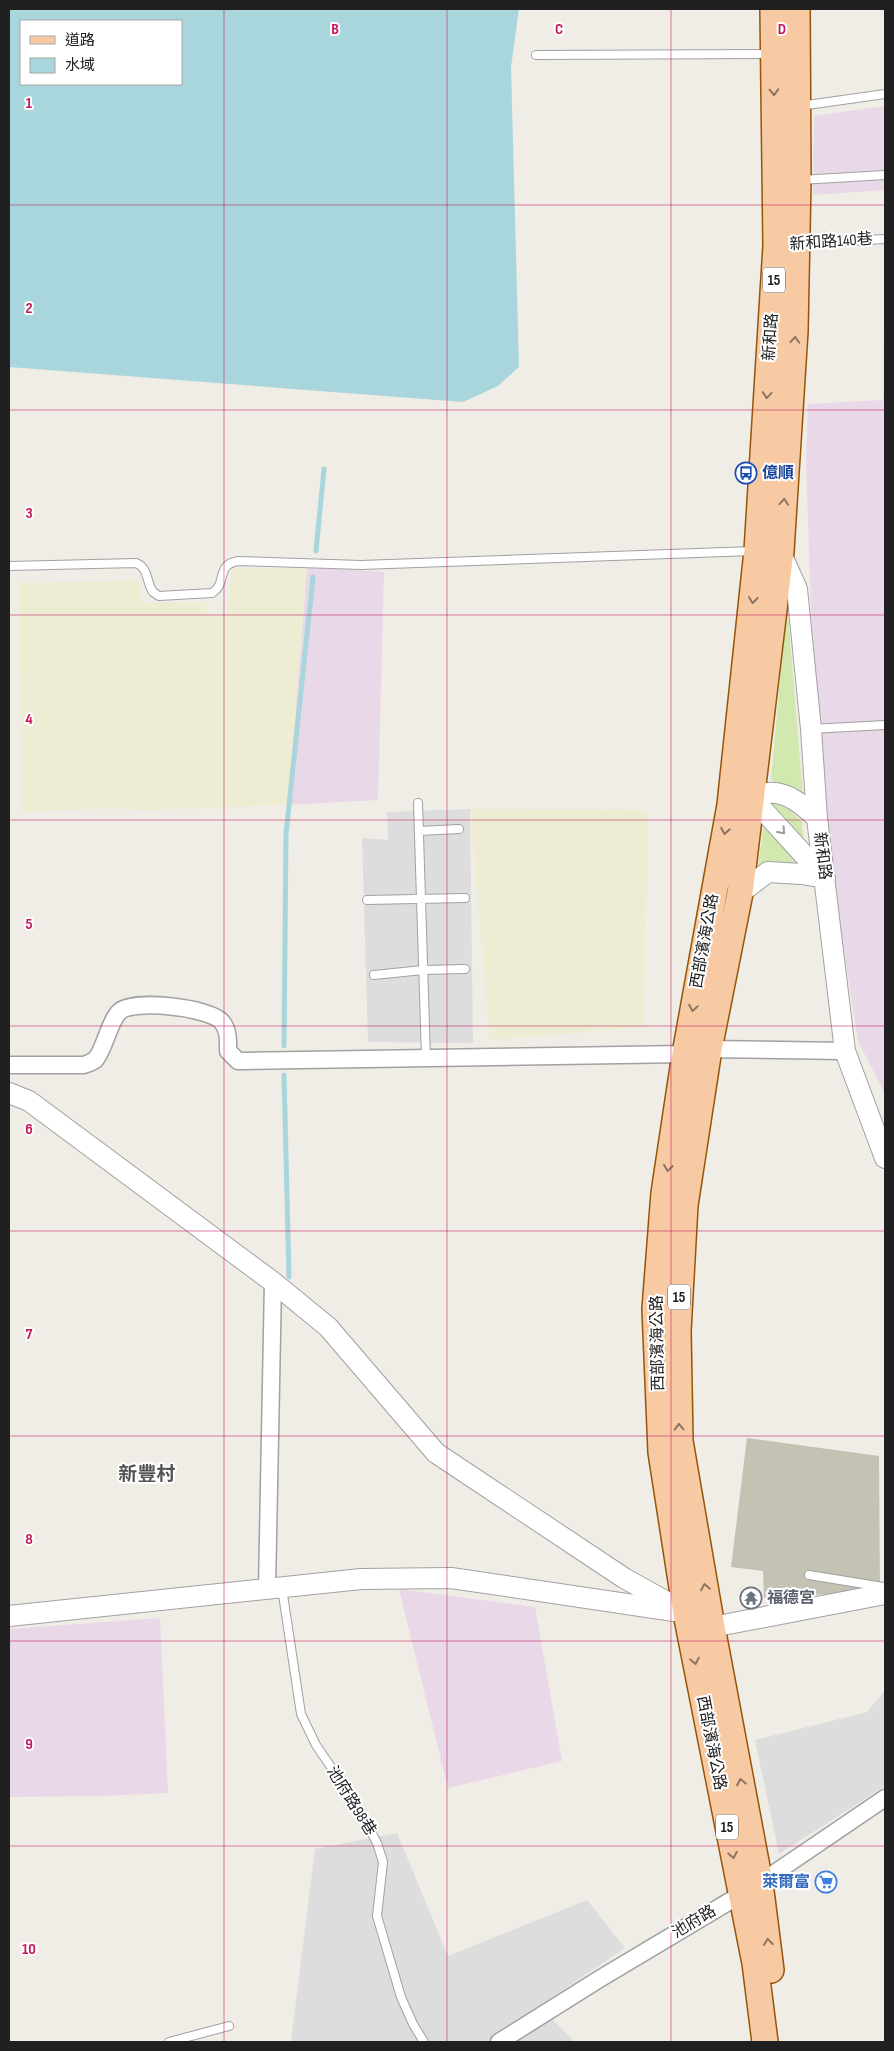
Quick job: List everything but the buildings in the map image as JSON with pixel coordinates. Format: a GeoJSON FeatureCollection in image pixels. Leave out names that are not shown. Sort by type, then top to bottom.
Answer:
{"type":"FeatureCollection","features":[{"type":"Feature","properties":{"kind":"main road","name":"新和路"},"geometry":{"type":"LineString","coordinates":[[773,9],[786,53],[798,106],[798,180],[787,245]]}},
{"type":"Feature","properties":{"kind":"main road","name":"新和路"},"geometry":{"type":"LineString","coordinates":[[769,551],[795,331],[787,245],[786,53],[797,9]]}},
{"type":"Feature","properties":{"kind":"main road","name":"西部濱海公路"},"geometry":{"type":"LineString","coordinates":[[769,551],[735,762],[741,801],[685,1054],[664,1194],[655,1309],[661,1452],[686,1613],[750,1889],[781,2042]]}},
{"type":"Feature","properties":{"kind":"main road","name":"西部濱海公路"},"geometry":{"type":"LineString","coordinates":[[765,2042],[755,1963],[750,1889],[712,1627],[680,1441],[678,1331],[685,1205],[709,1049],[740,893],[741,801],[769,551]]}},
{"type":"Feature","properties":{"kind":"street","name":"新和路"},"geometry":{"type":"LineString","coordinates":[[769,551],[797,589],[811,729],[817,818],[844,1051],[885,1158]]}},
{"type":"Feature","properties":{"kind":"street"},"geometry":{"type":"LineString","coordinates":[[741,801],[769,793],[787,796],[804,806],[817,818]]}},
{"type":"Feature","properties":{"kind":"street"},"geometry":{"type":"LineString","coordinates":[[741,801],[825,878]]}},
{"type":"Feature","properties":{"kind":"street"},"geometry":{"type":"LineString","coordinates":[[740,893],[768,872],[802,874],[825,878]]}},
{"type":"Feature","properties":{"kind":"street"},"geometry":{"type":"LineString","coordinates":[[9,1065],[84,1065],[95,1060],[119,1012],[130,1006],[143,1004],[162,1005],[213,1015],[221,1020],[228,1032],[228,1051],[238,1061],[685,1054],[709,1049],[844,1051]]}},
{"type":"Feature","properties":{"kind":"street"},"geometry":{"type":"LineString","coordinates":[[9,1093],[29,1100],[273,1282],[328,1327],[436,1452],[624,1578],[712,1627],[885,1594]]}},
{"type":"Feature","properties":{"kind":"street"},"geometry":{"type":"LineString","coordinates":[[273,1282],[275,1588]]}},
{"type":"Feature","properties":{"kind":"street"},"geometry":{"type":"LineString","coordinates":[[9,1616],[361,1578],[451,1578],[686,1613]]}},
{"type":"Feature","properties":{"kind":"street","name":"池府路"},"geometry":{"type":"LineString","coordinates":[[499,2042],[750,1889],[885,1798]]}},
{"type":"Feature","properties":{"kind":"lane"},"geometry":{"type":"LineString","coordinates":[[536,55],[786,53]]}},
{"type":"Feature","properties":{"kind":"lane"},"geometry":{"type":"LineString","coordinates":[[798,106],[885,94]]}},
{"type":"Feature","properties":{"kind":"lane"},"geometry":{"type":"LineString","coordinates":[[798,180],[885,175]]}},
{"type":"Feature","properties":{"kind":"lane","name":"新和路140巷"},"geometry":{"type":"LineString","coordinates":[[787,245],[885,239]]}},
{"type":"Feature","properties":{"kind":"lane"},"geometry":{"type":"LineString","coordinates":[[9,566],[136,563],[144,569],[150,588],[159,596],[212,593],[220,585],[227,564],[238,561],[361,565],[769,551]]}},
{"type":"Feature","properties":{"kind":"lane"},"geometry":{"type":"LineString","coordinates":[[811,729],[885,725]]}},
{"type":"Feature","properties":{"kind":"lane"},"geometry":{"type":"LineString","coordinates":[[418,803],[426,1058]]}},
{"type":"Feature","properties":{"kind":"lane"},"geometry":{"type":"LineString","coordinates":[[419,831],[459,829]]}},
{"type":"Feature","properties":{"kind":"lane"},"geometry":{"type":"LineString","coordinates":[[367,900],[465,898]]}},
{"type":"Feature","properties":{"kind":"lane"},"geometry":{"type":"LineString","coordinates":[[374,975],[423,970],[464,969]]}},
{"type":"Feature","properties":{"kind":"lane"},"geometry":{"type":"LineString","coordinates":[[809,1575],[885,1588]]}},
{"type":"Feature","properties":{"kind":"lane","name":"池府路98巷"},"geometry":{"type":"LineString","coordinates":[[275,1588],[301,1714],[316,1745],[358,1807],[377,1843],[383,1862],[377,1916],[401,1997],[413,2024],[424,2042]]}},
{"type":"Feature","properties":{"kind":"lane"},"geometry":{"type":"LineString","coordinates":[[169,2042],[229,2026]]}},
{"type":"Feature","properties":{"kind":"shaded area"},"geometry":{"type":"Polygon","coordinates":[[[885,106],[885,190],[813,195],[814,116],[885,106]]]}},
{"type":"Feature","properties":{"kind":"shaded area"},"geometry":{"type":"Polygon","coordinates":[[[885,247],[885,1094],[858,1041],[828,847],[812,637],[806,463],[808,404],[883,400],[885,247]]]}},
{"type":"Feature","properties":{"kind":"shaded area"},"geometry":{"type":"Polygon","coordinates":[[[307,567],[384,572],[378,800],[288,805],[307,567]]]}},
{"type":"Feature","properties":{"kind":"shaded area"},"geometry":{"type":"Polygon","coordinates":[[[307,567],[288,805],[145,810],[108,808],[22,812],[19,583],[105,582],[138,579],[141,603],[206,602],[207,617],[227,614],[232,569],[307,567]]]}},
{"type":"Feature","properties":{"kind":"shaded area"},"geometry":{"type":"Polygon","coordinates":[[[470,809],[473,1043],[368,1042],[362,838],[388,840],[387,812],[470,809]]]}},
{"type":"Feature","properties":{"kind":"shaded area"},"geometry":{"type":"Polygon","coordinates":[[[470,809],[648,810],[644,1027],[490,1040],[470,809]]]}},
{"type":"Feature","properties":{"kind":"shaded area"},"geometry":{"type":"Polygon","coordinates":[[[747,1438],[879,1456],[880,1591],[764,1598],[763,1571],[731,1567],[747,1438]]]}},
{"type":"Feature","properties":{"kind":"shaded area"},"geometry":{"type":"Polygon","coordinates":[[[399,1589],[535,1607],[562,1761],[448,1788],[399,1589]]]}},
{"type":"Feature","properties":{"kind":"shaded area"},"geometry":{"type":"Polygon","coordinates":[[[160,1618],[168,1793],[9,1797],[9,1629],[160,1618]]]}},
{"type":"Feature","properties":{"kind":"shaded area"},"geometry":{"type":"Polygon","coordinates":[[[885,1690],[885,1786],[779,1854],[755,1740],[867,1712],[885,1690]]]}},
{"type":"Feature","properties":{"kind":"shaded area"},"geometry":{"type":"Polygon","coordinates":[[[397,1833],[448,1956],[587,1900],[625,1948],[539,2006],[575,2042],[291,2042],[315,1849],[397,1833]]]}},
{"type":"Feature","properties":{"kind":"green space"},"geometry":{"type":"Polygon","coordinates":[[[787,602],[803,797],[771,780],[787,602]]]}},
{"type":"Feature","properties":{"kind":"green space"},"geometry":{"type":"Polygon","coordinates":[[[766,802],[786,808],[802,822],[804,847],[766,802]]]}},
{"type":"Feature","properties":{"kind":"green space"},"geometry":{"type":"Polygon","coordinates":[[[764,824],[795,862],[773,863],[758,867],[764,824]]]}},
{"type":"Feature","properties":{"kind":"water"},"geometry":{"type":"Polygon","coordinates":[[[9,9],[519,9],[511,67],[519,367],[498,386],[463,402],[9,367],[9,9]]]}},
{"type":"Feature","properties":{"kind":"waterway"},"geometry":{"type":"LineString","coordinates":[[316,551],[324,469]]}},
{"type":"Feature","properties":{"kind":"waterway"},"geometry":{"type":"LineString","coordinates":[[284,1046],[286,834],[313,577]]}},
{"type":"Feature","properties":{"kind":"waterway"},"geometry":{"type":"LineString","coordinates":[[284,1075],[289,1277]]}},
{"type":"Feature","properties":{"kind":"place","name":"億順"},"geometry":{"type":"Point","coordinates":[746,473]}},
{"type":"Feature","properties":{"kind":"place","name":"福德宮"},"geometry":{"type":"Point","coordinates":[751,1598]}},
{"type":"Feature","properties":{"kind":"place","name":"萊爾富"},"geometry":{"type":"Point","coordinates":[826,1882]}},
{"type":"Feature","properties":{"kind":"district","name":"新豐村"},"geometry":{"type":"Point","coordinates":[147,1474]}}]}
